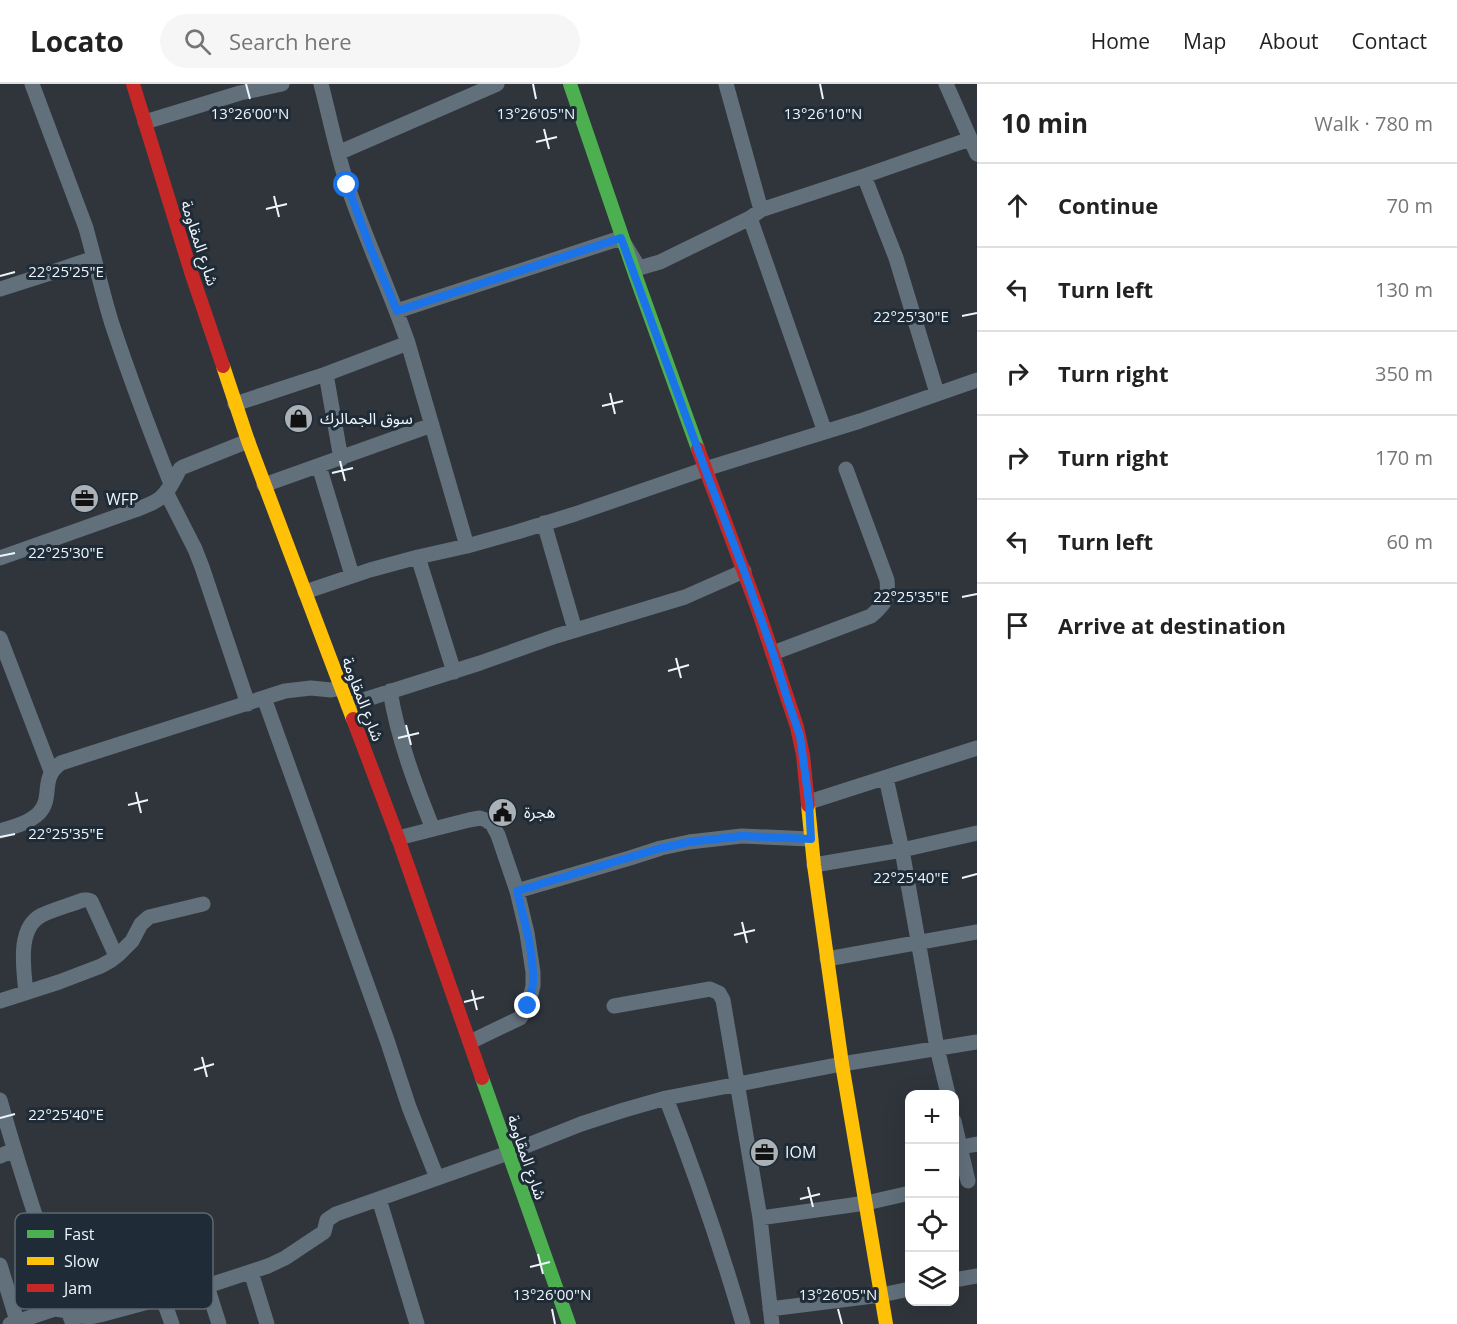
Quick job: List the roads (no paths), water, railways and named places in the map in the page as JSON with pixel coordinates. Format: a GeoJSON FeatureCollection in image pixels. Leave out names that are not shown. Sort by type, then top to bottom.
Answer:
{"type":"FeatureCollection","features":[{"type":"Feature","properties":{"kind":"main road","name":"شارع المقاومة"},"geometry":{"type":"LineString","coordinates":[[133,84],[248,441],[399,838],[569,1324]]}},
{"type":"Feature","properties":{"kind":"main road"},"geometry":{"type":"LineString","coordinates":[[570,84],[621,238],[744,571],[800,736],[809,802],[814,865],[842,1064],[886,1324]]}},
{"type":"Feature","properties":{"kind":"street"},"geometry":{"type":"LineString","coordinates":[[32,84],[86,228],[122,354],[169,488],[202,567],[248,704]]}},
{"type":"Feature","properties":{"kind":"street"},"geometry":{"type":"LineString","coordinates":[[145,122],[238,88],[282,84]]}},
{"type":"Feature","properties":{"kind":"street"},"geometry":{"type":"LineString","coordinates":[[321,84],[347,185],[408,344],[467,546]]}},
{"type":"Feature","properties":{"kind":"street"},"geometry":{"type":"LineString","coordinates":[[338,153],[497,84]]}},
{"type":"Feature","properties":{"kind":"street"},"geometry":{"type":"LineString","coordinates":[[726,84],[756,214],[825,432]]}},
{"type":"Feature","properties":{"kind":"street"},"geometry":{"type":"LineString","coordinates":[[946,84],[977,154]]}},
{"type":"Feature","properties":{"kind":"street"},"geometry":{"type":"LineString","coordinates":[[397,311],[621,238],[639,268],[660,262],[756,214],[970,139]]}},
{"type":"Feature","properties":{"kind":"street"},"geometry":{"type":"LineString","coordinates":[[864,176],[896,258],[937,393]]}},
{"type":"Feature","properties":{"kind":"street"},"geometry":{"type":"LineString","coordinates":[[1,286],[94,258]]}},
{"type":"Feature","properties":{"kind":"street"},"geometry":{"type":"LineString","coordinates":[[235,404],[408,344]]}},
{"type":"Feature","properties":{"kind":"street"},"geometry":{"type":"LineString","coordinates":[[326,374],[341,459]]}},
{"type":"Feature","properties":{"kind":"street"},"geometry":{"type":"LineString","coordinates":[[305,592],[418,557],[517,532],[977,380]]}},
{"type":"Feature","properties":{"kind":"street"},"geometry":{"type":"LineString","coordinates":[[264,485],[432,425]]}},
{"type":"Feature","properties":{"kind":"street"},"geometry":{"type":"LineString","coordinates":[[0,558],[135,510],[160,498],[180,469],[248,441]]}},
{"type":"Feature","properties":{"kind":"street"},"geometry":{"type":"LineString","coordinates":[[319,466],[352,576]]}},
{"type":"Feature","properties":{"kind":"street"},"geometry":{"type":"LineString","coordinates":[[773,653],[871,616],[880,609],[886,599],[887,580],[846,469]]}},
{"type":"Feature","properties":{"kind":"street"},"geometry":{"type":"LineString","coordinates":[[544,523],[575,630]]}},
{"type":"Feature","properties":{"kind":"street"},"geometry":{"type":"LineString","coordinates":[[418,557],[454,672]]}},
{"type":"Feature","properties":{"kind":"street"},"geometry":{"type":"LineString","coordinates":[[348,705],[454,672],[575,630],[685,597],[744,571]]}},
{"type":"Feature","properties":{"kind":"street"},"geometry":{"type":"LineString","coordinates":[[0,638],[51,771],[44,806],[38,814],[19,825],[0,831]]}},
{"type":"Feature","properties":{"kind":"street"},"geometry":{"type":"LineString","coordinates":[[51,771],[62,763],[285,691],[342,688]]}},
{"type":"Feature","properties":{"kind":"street"},"geometry":{"type":"LineString","coordinates":[[390,691],[400,739],[433,829]]}},
{"type":"Feature","properties":{"kind":"street"},"geometry":{"type":"LineString","coordinates":[[264,698],[409,1107],[437,1178]]}},
{"type":"Feature","properties":{"kind":"street"},"geometry":{"type":"LineString","coordinates":[[809,802],[977,748]]}},
{"type":"Feature","properties":{"kind":"street"},"geometry":{"type":"LineString","coordinates":[[886,778],[902,850],[937,1048],[947,1090]]}},
{"type":"Feature","properties":{"kind":"street"},"geometry":{"type":"LineString","coordinates":[[399,838],[480,818],[492,824],[498,835],[517,891],[527,933],[533,986],[528,1006],[520,1018],[470,1042]]}},
{"type":"Feature","properties":{"kind":"street"},"geometry":{"type":"LineString","coordinates":[[814,865],[902,850],[977,832]]}},
{"type":"Feature","properties":{"kind":"street"},"geometry":{"type":"LineString","coordinates":[[517,891],[661,848],[689,842],[742,836],[811,839]]}},
{"type":"Feature","properties":{"kind":"street"},"geometry":{"type":"LineString","coordinates":[[26,993],[24,946],[30,927],[43,914],[82,900],[91,901],[116,956]]}},
{"type":"Feature","properties":{"kind":"street"},"geometry":{"type":"LineString","coordinates":[[0,1001],[100,966],[116,956],[132,941],[141,924],[149,917],[203,904]]}},
{"type":"Feature","properties":{"kind":"street"},"geometry":{"type":"LineString","coordinates":[[827,959],[977,932]]}},
{"type":"Feature","properties":{"kind":"street"},"geometry":{"type":"LineString","coordinates":[[614,1006],[710,989],[719,993],[723,1000],[760,1218],[771,1316],[905,1290]]}},
{"type":"Feature","properties":{"kind":"street"},"geometry":{"type":"LineString","coordinates":[[213,1284],[285,1258],[324,1232],[327,1220],[336,1214],[624,1110],[666,1098],[842,1064],[977,1042]]}},
{"type":"Feature","properties":{"kind":"street"},"geometry":{"type":"LineString","coordinates":[[666,1098],[727,1269],[743,1324]]}},
{"type":"Feature","properties":{"kind":"street"},"geometry":{"type":"LineString","coordinates":[[0,1100],[7,1153],[31,1213]]}},
{"type":"Feature","properties":{"kind":"street"},"geometry":{"type":"LineString","coordinates":[[959,1140],[966,1181]]}},
{"type":"Feature","properties":{"kind":"street"},"geometry":{"type":"LineString","coordinates":[[961,1147],[977,1144]]}},
{"type":"Feature","properties":{"kind":"street"},"geometry":{"type":"LineString","coordinates":[[760,1218],[866,1203],[905,1194]]}},
{"type":"Feature","properties":{"kind":"street"},"geometry":{"type":"LineString","coordinates":[[380,1199],[417,1324]]}},
{"type":"Feature","properties":{"kind":"street"},"geometry":{"type":"LineString","coordinates":[[0,1265],[15,1323],[55,1309],[70,1317],[81,1316],[97,1320],[127,1309]]}},
{"type":"Feature","properties":{"kind":"street"},"geometry":{"type":"LineString","coordinates":[[251,1272],[267,1324]]}},
{"type":"Feature","properties":{"kind":"street"},"geometry":{"type":"LineString","coordinates":[[959,1279],[977,1276]]}},
{"type":"Feature","properties":{"kind":"street"},"geometry":{"type":"LineString","coordinates":[[213,1305],[219,1324]]}},
{"type":"Feature","properties":{"kind":"street"},"geometry":{"type":"LineString","coordinates":[[167,1309],[172,1324]]}},
{"type":"Feature","properties":{"kind":"place","name":"سوق الجمالرك"},"geometry":{"type":"Point","coordinates":[299,418]}},
{"type":"Feature","properties":{"kind":"place","name":"WFP"},"geometry":{"type":"Point","coordinates":[85,499]}},
{"type":"Feature","properties":{"kind":"place","name":"هجرة"},"geometry":{"type":"Point","coordinates":[503,812]}},
{"type":"Feature","properties":{"kind":"place","name":"IOM"},"geometry":{"type":"Point","coordinates":[764,1152]}}]}
